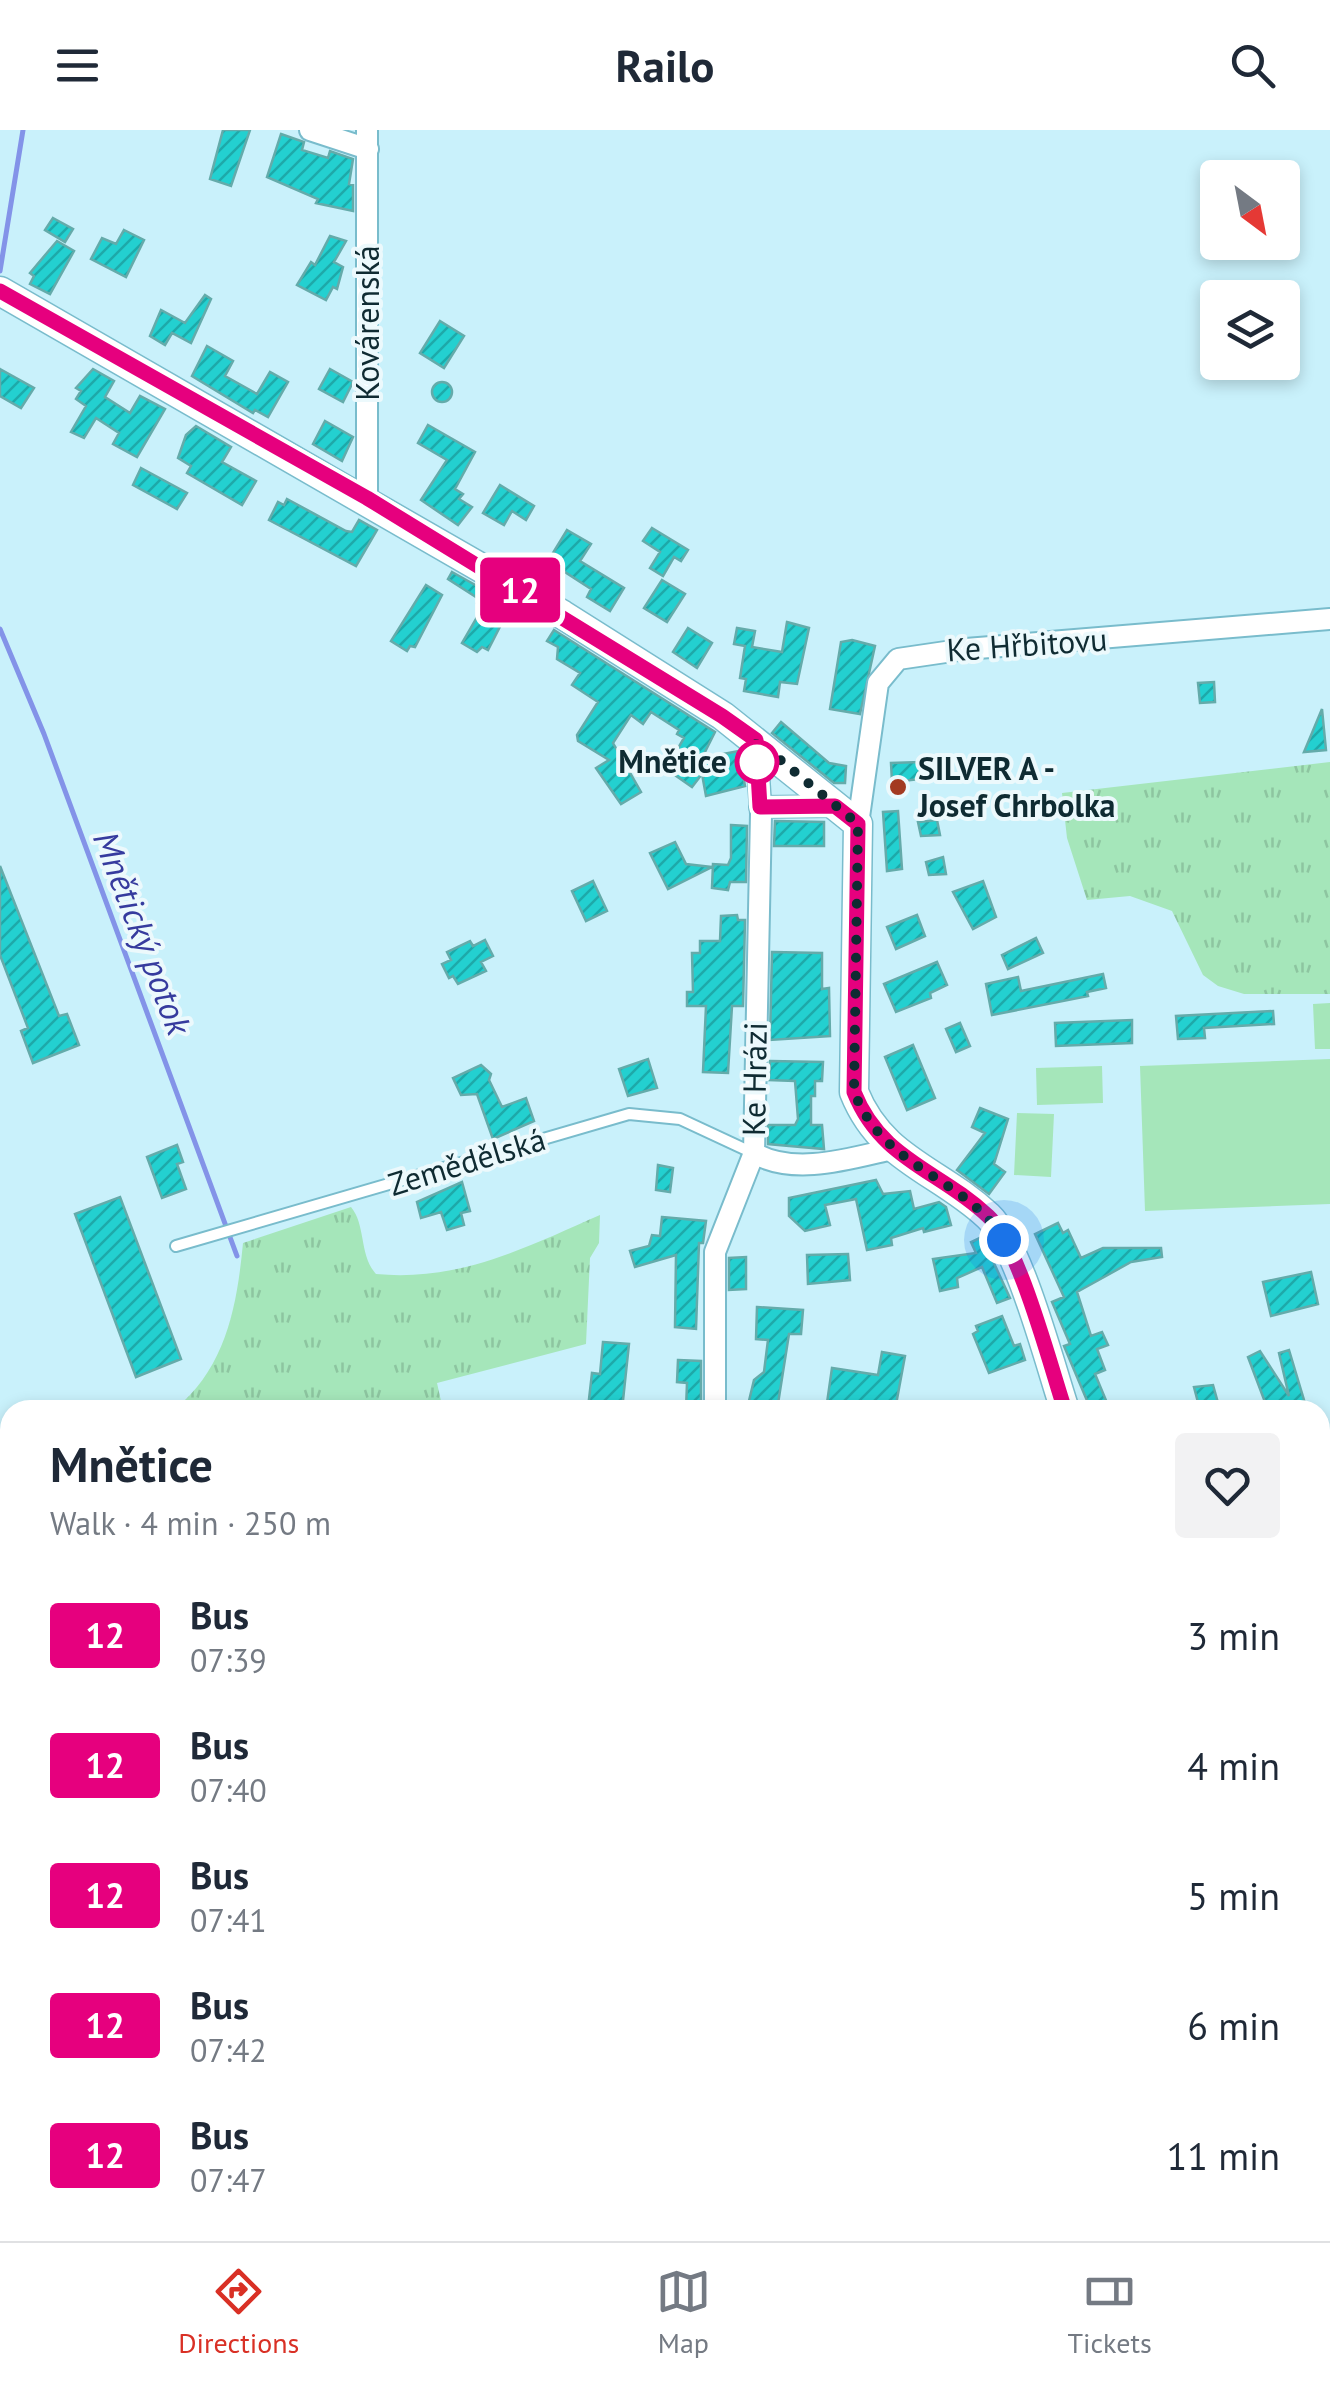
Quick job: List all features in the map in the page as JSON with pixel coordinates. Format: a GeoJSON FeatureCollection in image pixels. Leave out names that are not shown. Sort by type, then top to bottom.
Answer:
{"type":"FeatureCollection","features":[{"type":"Feature","properties":{"kind":"street","name":"Kovárenská"},"geometry":{"type":"LineString","coordinates":[[310,130],[368,139],[367,498]]}},
{"type":"Feature","properties":{"kind":"street"},"geometry":{"type":"LineString","coordinates":[[0,291],[367,498],[563,615],[756,740],[858,824],[854,1092],[866,1123],[892,1148],[990,1217],[1018,1273],[1062,1400]]}},
{"type":"Feature","properties":{"kind":"street","name":"Ke Hřbitovu"},"geometry":{"type":"LineString","coordinates":[[858,824],[878,683],[886,669],[908,654],[1330,620]]}},
{"type":"Feature","properties":{"kind":"street","name":"Ke Hrázi"},"geometry":{"type":"LineString","coordinates":[[715,1400],[716,1252],[754,1154],[760,807],[756,740]]}},
{"type":"Feature","properties":{"kind":"street"},"geometry":{"type":"LineString","coordinates":[[760,807],[835,806]]}},
{"type":"Feature","properties":{"kind":"street"},"geometry":{"type":"LineString","coordinates":[[754,1154],[776,1166],[846,1160],[892,1148]]}},
{"type":"Feature","properties":{"kind":"lane","name":"Zemědělská"},"geometry":{"type":"LineString","coordinates":[[176,1246],[629,1114],[680,1119],[754,1154]]}},
{"type":"Feature","properties":{"kind":"green space"},"geometry":{"type":"Polygon","coordinates":[[[1330,762],[1330,994],[1244,994],[1218,986],[1203,975],[1172,911],[1130,896],[1087,900],[1067,838],[1062,793],[1330,762]]]}},
{"type":"Feature","properties":{"kind":"green space"},"geometry":{"type":"Polygon","coordinates":[[[1330,1003],[1330,1049],[1315,1049],[1313,1004],[1330,1003]]]}},
{"type":"Feature","properties":{"kind":"green space"},"geometry":{"type":"Polygon","coordinates":[[[1330,1059],[1330,1204],[1145,1211],[1140,1066],[1330,1059]]]}},
{"type":"Feature","properties":{"kind":"green space"},"geometry":{"type":"Polygon","coordinates":[[[1102,1066],[1103,1103],[1037,1105],[1036,1068],[1102,1066]]]}},
{"type":"Feature","properties":{"kind":"green space"},"geometry":{"type":"Polygon","coordinates":[[[1017,1113],[1054,1114],[1051,1177],[1014,1175],[1017,1113]]]}},
{"type":"Feature","properties":{"kind":"green space"},"geometry":{"type":"Polygon","coordinates":[[[351,1207],[376,1274],[436,1273],[492,1260],[600,1215],[599,1243],[590,1258],[586,1344],[437,1383],[441,1400],[185,1400],[206,1375],[226,1334],[243,1243],[351,1207]]]}},
{"type":"Feature","properties":{"kind":"building"},"geometry":{"type":"Polygon","coordinates":[[[223,130],[250,130],[231,186],[210,179],[223,130]]]}},
{"type":"Feature","properties":{"kind":"building"},"geometry":{"type":"Polygon","coordinates":[[[281,134],[304,142],[302,150],[328,158],[330,151],[353,159],[349,184],[353,185],[353,211],[316,203],[318,199],[267,177],[281,134]]]}},
{"type":"Feature","properties":{"kind":"building"},"geometry":{"type":"Polygon","coordinates":[[[53,218],[73,229],[65,242],[45,230],[53,218]]]}},
{"type":"Feature","properties":{"kind":"building"},"geometry":{"type":"Polygon","coordinates":[[[124,230],[144,240],[126,277],[91,259],[102,238],[116,244],[124,230]]]}},
{"type":"Feature","properties":{"kind":"building"},"geometry":{"type":"Polygon","coordinates":[[[330,236],[346,241],[334,262],[343,267],[337,289],[333,287],[326,300],[297,285],[311,262],[315,265],[330,236]]]}},
{"type":"Feature","properties":{"kind":"building"},"geometry":{"type":"Polygon","coordinates":[[[57,241],[74,251],[50,294],[30,284],[34,276],[30,273],[57,241]]]}},
{"type":"Feature","properties":{"kind":"building"},"geometry":{"type":"Polygon","coordinates":[[[205,295],[211,299],[191,343],[172,333],[165,345],[150,336],[161,310],[185,323],[205,295]]]}},
{"type":"Feature","properties":{"kind":"building"},"geometry":{"type":"Polygon","coordinates":[[[440,321],[464,336],[444,368],[420,353],[440,321]]]}},
{"type":"Feature","properties":{"kind":"building"},"geometry":{"type":"Polygon","coordinates":[[[207,346],[233,361],[225,376],[257,394],[270,372],[288,382],[268,417],[255,410],[253,413],[192,376],[207,346]]]}},
{"type":"Feature","properties":{"kind":"building"},"geometry":{"type":"Polygon","coordinates":[[[0,369],[34,388],[21,408],[0,396],[0,369]]]}},
{"type":"Feature","properties":{"kind":"building"},"geometry":{"type":"Polygon","coordinates":[[[93,369],[114,381],[105,397],[130,413],[140,396],[165,409],[137,457],[113,444],[119,433],[96,418],[84,438],[71,432],[86,406],[76,399],[81,391],[76,388],[93,369]]]}},
{"type":"Feature","properties":{"kind":"building"},"geometry":{"type":"Polygon","coordinates":[[[330,369],[353,382],[343,402],[319,389],[330,369]]]}},
{"type":"Feature","properties":{"kind":"building"},"geometry":{"type":"Polygon","coordinates":[[[438,382],[446,382],[452,392],[446,402],[438,402],[432,396],[432,388],[438,382]]]}},
{"type":"Feature","properties":{"kind":"building"},"geometry":{"type":"Polygon","coordinates":[[[325,421],[353,437],[342,461],[313,444],[325,421]]]}},
{"type":"Feature","properties":{"kind":"building"},"geometry":{"type":"Polygon","coordinates":[[[428,425],[475,452],[455,489],[463,494],[459,499],[472,507],[458,525],[421,500],[447,460],[418,443],[428,425]]]}},
{"type":"Feature","properties":{"kind":"building"},"geometry":{"type":"Polygon","coordinates":[[[196,426],[231,447],[222,462],[256,481],[242,505],[187,473],[191,466],[178,458],[186,435],[196,426]]]}},
{"type":"Feature","properties":{"kind":"building"},"geometry":{"type":"Polygon","coordinates":[[[141,468],[187,493],[177,509],[133,485],[141,468]]]}},
{"type":"Feature","properties":{"kind":"building"},"geometry":{"type":"Polygon","coordinates":[[[500,485],[534,506],[526,520],[512,511],[504,525],[483,513],[500,485]]]}},
{"type":"Feature","properties":{"kind":"building"},"geometry":{"type":"Polygon","coordinates":[[[287,499],[346,531],[352,532],[359,520],[377,530],[356,566],[269,520],[278,502],[284,505],[287,499]]]}},
{"type":"Feature","properties":{"kind":"building"},"geometry":{"type":"Polygon","coordinates":[[[652,528],[688,550],[681,561],[674,557],[663,576],[650,568],[660,552],[643,541],[652,528]]]}},
{"type":"Feature","properties":{"kind":"building"},"geometry":{"type":"Polygon","coordinates":[[[567,530],[591,544],[580,561],[624,588],[610,611],[587,597],[591,589],[548,561],[567,530]]]}},
{"type":"Feature","properties":{"kind":"building"},"geometry":{"type":"Polygon","coordinates":[[[452,572],[511,605],[488,650],[482,647],[477,652],[462,643],[483,607],[477,603],[479,599],[448,579],[452,572]]]}},
{"type":"Feature","properties":{"kind":"building"},"geometry":{"type":"Polygon","coordinates":[[[662,580],[685,594],[667,622],[644,608],[662,580]]]}},
{"type":"Feature","properties":{"kind":"building"},"geometry":{"type":"Polygon","coordinates":[[[426,585],[442,595],[415,647],[410,646],[407,651],[391,641],[426,585]]]}},
{"type":"Feature","properties":{"kind":"building"},"geometry":{"type":"Polygon","coordinates":[[[787,622],[809,628],[797,684],[780,682],[778,697],[744,691],[746,679],[740,678],[745,646],[734,644],[737,628],[755,631],[752,647],[782,652],[787,622]]]}},
{"type":"Feature","properties":{"kind":"building"},"geometry":{"type":"Polygon","coordinates":[[[688,628],[712,643],[697,668],[673,652],[688,628]]]}},
{"type":"Feature","properties":{"kind":"building"},"geometry":{"type":"Polygon","coordinates":[[[554,630],[715,732],[702,758],[739,751],[745,786],[706,796],[702,774],[692,787],[666,769],[684,738],[677,734],[679,730],[651,712],[643,724],[631,715],[613,743],[641,792],[621,804],[596,768],[609,760],[578,741],[577,735],[598,702],[572,685],[580,673],[557,659],[558,647],[547,641],[554,630]]]}},
{"type":"Feature","properties":{"kind":"building"},"geometry":{"type":"Polygon","coordinates":[[[852,640],[875,646],[860,714],[830,709],[841,642],[852,640]]]}},
{"type":"Feature","properties":{"kind":"building"},"geometry":{"type":"Polygon","coordinates":[[[1214,682],[1215,702],[1200,703],[1198,683],[1214,682]]]}},
{"type":"Feature","properties":{"kind":"building"},"geometry":{"type":"Polygon","coordinates":[[[1322,709],[1326,750],[1304,752],[1322,709]]]}},
{"type":"Feature","properties":{"kind":"building"},"geometry":{"type":"Polygon","coordinates":[[[781,722],[829,763],[846,766],[845,783],[834,783],[772,733],[781,722]]]}},
{"type":"Feature","properties":{"kind":"building"},"geometry":{"type":"Polygon","coordinates":[[[920,762],[921,779],[892,782],[891,763],[920,762]]]}},
{"type":"Feature","properties":{"kind":"building"},"geometry":{"type":"Polygon","coordinates":[[[898,811],[902,869],[887,871],[883,812],[898,811]]]}},
{"type":"Feature","properties":{"kind":"building"},"geometry":{"type":"Polygon","coordinates":[[[937,820],[940,835],[921,836],[918,822],[937,820]]]}},
{"type":"Feature","properties":{"kind":"building"},"geometry":{"type":"Polygon","coordinates":[[[775,821],[824,822],[824,846],[774,846],[775,821]]]}},
{"type":"Feature","properties":{"kind":"building"},"geometry":{"type":"Polygon","coordinates":[[[731,825],[747,826],[746,882],[730,882],[728,890],[712,888],[713,864],[728,865],[731,858],[731,825]]]}},
{"type":"Feature","properties":{"kind":"building"},"geometry":{"type":"Polygon","coordinates":[[[675,842],[686,864],[712,867],[668,889],[650,853],[675,842]]]}},
{"type":"Feature","properties":{"kind":"building"},"geometry":{"type":"Polygon","coordinates":[[[943,857],[946,874],[929,875],[926,862],[943,857]]]}},
{"type":"Feature","properties":{"kind":"building"},"geometry":{"type":"Polygon","coordinates":[[[0,866],[59,1016],[67,1014],[79,1045],[33,1063],[21,1031],[28,1028],[0,955],[0,866]]]}},
{"type":"Feature","properties":{"kind":"building"},"geometry":{"type":"Polygon","coordinates":[[[593,881],[607,911],[586,921],[572,891],[593,881]]]}},
{"type":"Feature","properties":{"kind":"building"},"geometry":{"type":"Polygon","coordinates":[[[983,881],[996,917],[973,929],[953,892],[983,881]]]}},
{"type":"Feature","properties":{"kind":"building"},"geometry":{"type":"Polygon","coordinates":[[[737,915],[738,920],[745,920],[743,1006],[732,1006],[728,1073],[703,1072],[706,1006],[687,1006],[687,992],[693,992],[692,953],[700,953],[700,941],[720,941],[721,916],[737,915]]]}},
{"type":"Feature","properties":{"kind":"building"},"geometry":{"type":"Polygon","coordinates":[[[917,915],[925,936],[896,949],[887,927],[917,915]]]}},
{"type":"Feature","properties":{"kind":"building"},"geometry":{"type":"Polygon","coordinates":[[[1036,938],[1043,953],[1008,969],[1002,955],[1036,938]]]}},
{"type":"Feature","properties":{"kind":"building"},"geometry":{"type":"Polygon","coordinates":[[[485,940],[493,956],[481,962],[486,971],[458,984],[453,976],[449,978],[442,964],[451,960],[447,952],[470,941],[473,946],[485,940]]]}},
{"type":"Feature","properties":{"kind":"building"},"geometry":{"type":"Polygon","coordinates":[[[772,952],[822,953],[822,989],[829,988],[830,1036],[770,1040],[772,952]]]}},
{"type":"Feature","properties":{"kind":"building"},"geometry":{"type":"Polygon","coordinates":[[[937,962],[947,985],[930,993],[931,998],[896,1012],[884,984],[937,962]]]}},
{"type":"Feature","properties":{"kind":"building"},"geometry":{"type":"Polygon","coordinates":[[[1103,974],[1106,988],[1087,992],[1088,996],[992,1015],[986,984],[1018,977],[1021,991],[1103,974]]]}},
{"type":"Feature","properties":{"kind":"building"},"geometry":{"type":"Polygon","coordinates":[[[1273,1011],[1274,1024],[1204,1028],[1205,1038],[1178,1039],[1176,1016],[1273,1011]]]}},
{"type":"Feature","properties":{"kind":"building"},"geometry":{"type":"Polygon","coordinates":[[[1132,1020],[1132,1043],[1056,1046],[1055,1023],[1132,1020]]]}},
{"type":"Feature","properties":{"kind":"building"},"geometry":{"type":"Polygon","coordinates":[[[960,1023],[970,1046],[956,1052],[946,1029],[960,1023]]]}},
{"type":"Feature","properties":{"kind":"building"},"geometry":{"type":"Polygon","coordinates":[[[913,1045],[935,1098],[907,1110],[885,1057],[913,1045]]]}},
{"type":"Feature","properties":{"kind":"building"},"geometry":{"type":"Polygon","coordinates":[[[648,1059],[657,1088],[628,1096],[619,1069],[648,1059]]]}},
{"type":"Feature","properties":{"kind":"building"},"geometry":{"type":"Polygon","coordinates":[[[770,1061],[823,1062],[822,1081],[815,1081],[815,1096],[811,1096],[811,1125],[822,1125],[824,1149],[768,1144],[768,1125],[795,1125],[798,1119],[795,1081],[769,1080],[770,1061]]]}},
{"type":"Feature","properties":{"kind":"building"},"geometry":{"type":"Polygon","coordinates":[[[481,1065],[491,1074],[489,1080],[502,1107],[526,1098],[534,1121],[493,1139],[477,1094],[461,1095],[453,1078],[481,1065]]]}},
{"type":"Feature","properties":{"kind":"building"},"geometry":{"type":"Polygon","coordinates":[[[980,1108],[1008,1119],[994,1164],[1005,1172],[989,1194],[957,1170],[985,1133],[972,1127],[980,1108]]]}},
{"type":"Feature","properties":{"kind":"building"},"geometry":{"type":"Polygon","coordinates":[[[177,1145],[183,1162],[177,1164],[186,1189],[162,1198],[147,1157],[177,1145]]]}},
{"type":"Feature","properties":{"kind":"building"},"geometry":{"type":"Polygon","coordinates":[[[658,1165],[673,1168],[670,1192],[656,1190],[658,1165]]]}},
{"type":"Feature","properties":{"kind":"building"},"geometry":{"type":"Polygon","coordinates":[[[876,1180],[883,1194],[910,1191],[914,1209],[939,1202],[946,1207],[951,1225],[924,1232],[923,1228],[891,1238],[892,1245],[867,1250],[856,1199],[825,1205],[830,1225],[805,1231],[789,1216],[789,1198],[876,1180]]]}},
{"type":"Feature","properties":{"kind":"building"},"geometry":{"type":"Polygon","coordinates":[[[462,1182],[470,1211],[461,1213],[464,1225],[447,1230],[441,1212],[421,1218],[417,1202],[462,1182]]]}},
{"type":"Feature","properties":{"kind":"building"},"geometry":{"type":"Polygon","coordinates":[[[120,1197],[181,1359],[136,1377],[75,1214],[120,1197]]]}},
{"type":"Feature","properties":{"kind":"building"},"geometry":{"type":"Polygon","coordinates":[[[662,1217],[706,1221],[703,1243],[699,1243],[696,1329],[675,1327],[676,1255],[635,1267],[630,1251],[649,1246],[652,1235],[660,1236],[662,1217]]]}},
{"type":"Feature","properties":{"kind":"building"},"geometry":{"type":"Polygon","coordinates":[[[1058,1223],[1063,1233],[1068,1230],[1081,1258],[1103,1248],[1161,1248],[1162,1257],[1131,1262],[1077,1292],[1091,1336],[1102,1332],[1108,1345],[1097,1349],[1105,1370],[1095,1374],[1106,1400],[1087,1400],[1064,1346],[1070,1344],[1052,1302],[1064,1297],[1035,1234],[1058,1223]]]}},
{"type":"Feature","properties":{"kind":"building"},"geometry":{"type":"Polygon","coordinates":[[[982,1237],[1010,1298],[997,1303],[982,1267],[957,1278],[958,1287],[940,1291],[933,1259],[976,1253],[971,1242],[982,1237]]]}},
{"type":"Feature","properties":{"kind":"building"},"geometry":{"type":"Polygon","coordinates":[[[848,1254],[850,1280],[808,1284],[807,1255],[848,1254]]]}},
{"type":"Feature","properties":{"kind":"building"},"geometry":{"type":"Polygon","coordinates":[[[746,1257],[746,1289],[729,1290],[729,1258],[746,1257]]]}},
{"type":"Feature","properties":{"kind":"building"},"geometry":{"type":"Polygon","coordinates":[[[1311,1272],[1318,1304],[1271,1316],[1263,1282],[1311,1272]]]}},
{"type":"Feature","properties":{"kind":"building"},"geometry":{"type":"Polygon","coordinates":[[[757,1307],[803,1310],[801,1334],[789,1334],[779,1400],[749,1400],[754,1380],[764,1372],[768,1340],[756,1339],[757,1307]]]}},
{"type":"Feature","properties":{"kind":"building"},"geometry":{"type":"Polygon","coordinates":[[[1002,1316],[1014,1346],[1020,1344],[1025,1360],[989,1373],[973,1334],[978,1331],[976,1326],[1002,1316]]]}},
{"type":"Feature","properties":{"kind":"building"},"geometry":{"type":"Polygon","coordinates":[[[603,1342],[629,1344],[623,1400],[589,1400],[592,1373],[600,1374],[603,1342]]]}},
{"type":"Feature","properties":{"kind":"building"},"geometry":{"type":"Polygon","coordinates":[[[1289,1350],[1304,1400],[1264,1400],[1248,1357],[1260,1351],[1289,1396],[1279,1353],[1289,1350]]]}},
{"type":"Feature","properties":{"kind":"building"},"geometry":{"type":"Polygon","coordinates":[[[882,1352],[905,1356],[897,1400],[827,1400],[832,1368],[878,1375],[882,1352]]]}},
{"type":"Feature","properties":{"kind":"building"},"geometry":{"type":"Polygon","coordinates":[[[678,1360],[701,1361],[701,1400],[686,1400],[687,1383],[677,1382],[678,1360]]]}},
{"type":"Feature","properties":{"kind":"building"},"geometry":{"type":"Polygon","coordinates":[[[1213,1385],[1217,1400],[1197,1400],[1194,1387],[1213,1385]]]}},
{"type":"Feature","properties":{"kind":"waterway","name":"Mnětický potok"},"geometry":{"type":"LineString","coordinates":[[0,271],[23,130]]}},
{"type":"Feature","properties":{"kind":"waterway","name":"Mnětický potok"},"geometry":{"type":"LineString","coordinates":[[0,629],[44,734],[237,1256]]}},
{"type":"Feature","properties":{"kind":"bus line","name":"12"},"geometry":{"type":"LineString","coordinates":[[0,291],[367,498],[722,716],[756,740],[760,807],[835,806],[858,824],[854,1092],[866,1123],[892,1148],[990,1217],[1018,1273],[1062,1400]]}},
{"type":"Feature","properties":{"kind":"place","name":"Mnětice"},"geometry":{"type":"Point","coordinates":[757,762]}},
{"type":"Feature","properties":{"kind":"place","name":"SILVER A - Josef Chrbolka"},"geometry":{"type":"Point","coordinates":[898,787]}},
{"type":"Feature","properties":{"kind":"route"},"geometry":{"type":"LineString","coordinates":[[757,762],[756,740],[858,824],[854,1092],[866,1123],[892,1148],[990,1217],[1004,1240]]}}]}
